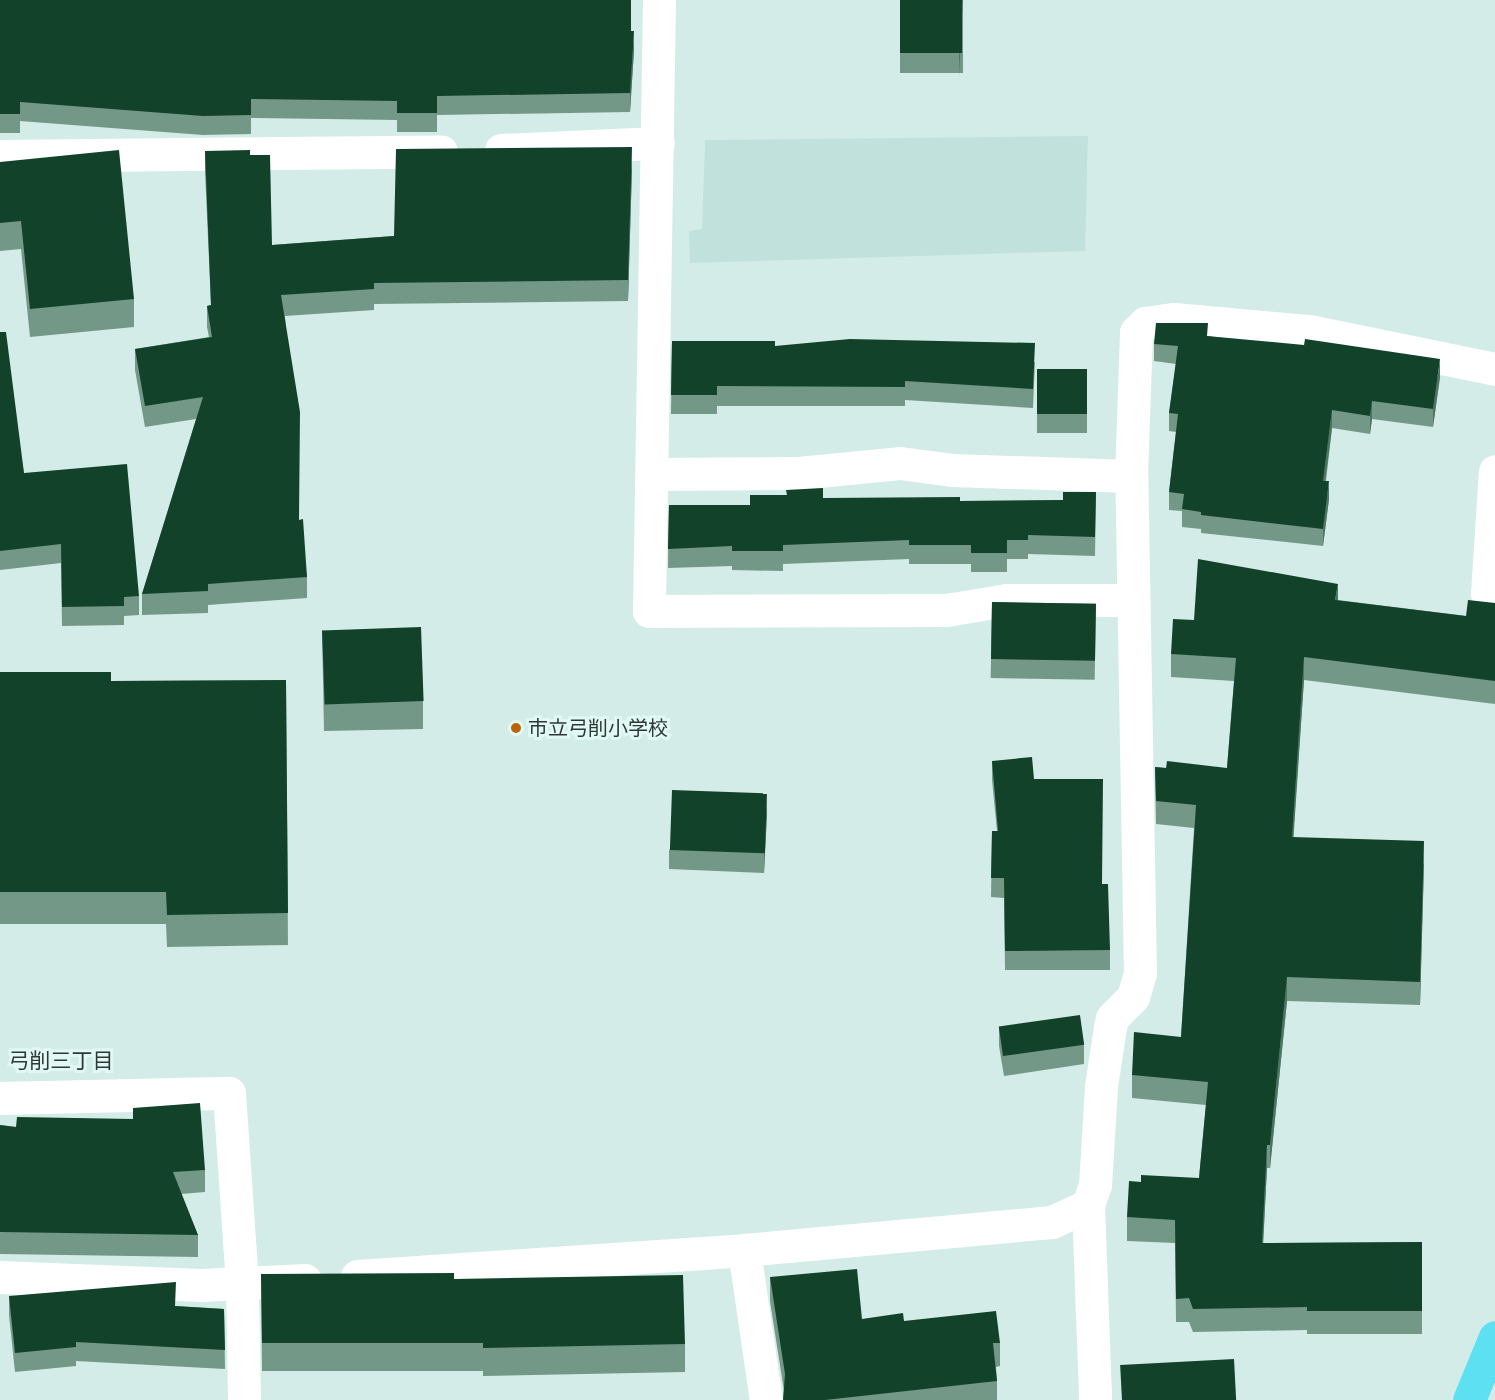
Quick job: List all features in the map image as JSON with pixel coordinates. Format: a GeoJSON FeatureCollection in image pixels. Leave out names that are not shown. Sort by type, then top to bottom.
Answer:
{"type":"FeatureCollection","features":[{"type":"Feature","properties":{"kind":"highway"},"geometry":{"type":"LineString","coordinates":[[1468,1400],[1495,1337]]}},
{"type":"Feature","properties":{"kind":"street"},"geometry":{"type":"LineString","coordinates":[[659,0],[649,610],[945,609],[1007,600],[1132,600]]}},
{"type":"Feature","properties":{"kind":"street"},"geometry":{"type":"LineString","coordinates":[[0,156],[482,150],[658,143]]}},
{"type":"Feature","properties":{"kind":"street"},"geometry":{"type":"LineString","coordinates":[[1095,1400],[1088,1205],[1095,1185],[1101,1086],[1112,1018],[1133,997],[1140,974],[1131,476],[1136,332],[1145,323],[1174,319],[1326,333],[1495,369]]}},
{"type":"Feature","properties":{"kind":"street"},"geometry":{"type":"LineString","coordinates":[[652,474],[798,473],[900,463],[952,470],[1131,476]]}},
{"type":"Feature","properties":{"kind":"street"},"geometry":{"type":"LineString","coordinates":[[1487,594],[1495,471]]}},
{"type":"Feature","properties":{"kind":"street"},"geometry":{"type":"LineString","coordinates":[[0,1098],[229,1093],[242,1284],[244,1400]]}},
{"type":"Feature","properties":{"kind":"street"},"geometry":{"type":"LineString","coordinates":[[0,1277],[242,1284],[744,1250],[1052,1222],[1088,1205]]}},
{"type":"Feature","properties":{"kind":"street"},"geometry":{"type":"LineString","coordinates":[[744,1250],[766,1400]]}},
{"type":"Feature","properties":{"kind":"shaded area"},"geometry":{"type":"Polygon","coordinates":[[[1088,136],[1085,251],[690,263],[689,231],[702,229],[705,140],[1088,136]]]}},
{"type":"Feature","properties":{"kind":"building"},"geometry":{"type":"Polygon","coordinates":[[[0,0],[631,0],[631,31],[634,31],[630,93],[437,96],[437,113],[397,113],[397,101],[251,99],[251,115],[203,116],[20,102],[20,114],[0,114],[0,0]]]}},
{"type":"Feature","properties":{"kind":"building"},"geometry":{"type":"Polygon","coordinates":[[[900,0],[962,0],[962,53],[900,53],[900,0]]]}},
{"type":"Feature","properties":{"kind":"building"},"geometry":{"type":"Polygon","coordinates":[[[632,147],[628,280],[374,283],[374,289],[281,295],[300,412],[299,520],[303,519],[307,577],[208,584],[208,591],[142,594],[203,397],[145,406],[135,349],[212,337],[207,306],[211,305],[205,151],[250,150],[250,155],[270,155],[272,245],[394,236],[396,149],[632,147]]]}},
{"type":"Feature","properties":{"kind":"building"},"geometry":{"type":"Polygon","coordinates":[[[119,150],[134,299],[30,309],[21,221],[0,223],[0,162],[119,150]]]}},
{"type":"Feature","properties":{"kind":"building"},"geometry":{"type":"Polygon","coordinates":[[[1156,323],[1208,323],[1207,336],[1304,345],[1305,339],[1440,359],[1433,409],[1372,401],[1370,416],[1332,410],[1323,481],[1329,481],[1323,529],[1201,515],[1201,512],[1182,509],[1184,494],[1169,492],[1178,414],[1169,413],[1178,346],[1154,344],[1156,323]]]}},
{"type":"Feature","properties":{"kind":"building"},"geometry":{"type":"Polygon","coordinates":[[[0,332],[6,332],[24,473],[127,464],[139,596],[124,597],[124,606],[62,607],[61,544],[0,551],[0,332]]]}},
{"type":"Feature","properties":{"kind":"building"},"geometry":{"type":"Polygon","coordinates":[[[850,339],[1035,343],[1033,389],[905,381],[905,387],[717,386],[717,395],[671,395],[672,341],[775,341],[775,346],[850,339]]]}},
{"type":"Feature","properties":{"kind":"building"},"geometry":{"type":"Polygon","coordinates":[[[1037,369],[1087,369],[1087,414],[1037,414],[1037,369]]]}},
{"type":"Feature","properties":{"kind":"building"},"geometry":{"type":"Polygon","coordinates":[[[823,488],[823,498],[960,497],[960,501],[1063,500],[1063,492],[1096,492],[1095,537],[1028,535],[1028,540],[1007,540],[1007,553],[971,553],[971,545],[909,545],[909,540],[783,545],[783,551],[732,551],[732,546],[668,549],[669,505],[750,505],[750,495],[787,495],[786,490],[823,488]]]}},
{"type":"Feature","properties":{"kind":"building"},"geometry":{"type":"Polygon","coordinates":[[[1198,559],[1338,584],[1335,600],[1466,616],[1468,600],[1495,603],[1495,681],[1304,657],[1292,837],[1424,841],[1420,982],[1287,977],[1270,1145],[1267,1145],[1262,1243],[1422,1242],[1422,1311],[1307,1311],[1307,1307],[1193,1309],[1189,1298],[1176,1299],[1175,1220],[1127,1217],[1129,1181],[1141,1182],[1141,1175],[1199,1178],[1208,1082],[1132,1075],[1134,1032],[1181,1037],[1196,805],[1156,801],[1155,767],[1166,768],[1167,761],[1227,768],[1236,658],[1171,654],[1173,619],[1194,620],[1198,559]]]}},
{"type":"Feature","properties":{"kind":"building"},"geometry":{"type":"Polygon","coordinates":[[[992,602],[1096,604],[1095,661],[991,659],[992,602]]]}},
{"type":"Feature","properties":{"kind":"building"},"geometry":{"type":"Polygon","coordinates":[[[421,627],[424,701],[325,704],[322,630],[421,627]]]}},
{"type":"Feature","properties":{"kind":"building"},"geometry":{"type":"Polygon","coordinates":[[[0,672],[111,672],[111,681],[286,680],[288,913],[167,915],[166,892],[0,892],[0,672]]]}},
{"type":"Feature","properties":{"kind":"building"},"geometry":{"type":"Polygon","coordinates":[[[1032,757],[1034,779],[1103,779],[1102,884],[1108,884],[1110,950],[1005,951],[1004,878],[991,878],[992,831],[998,831],[992,761],[1032,757]]]}},
{"type":"Feature","properties":{"kind":"building"},"geometry":{"type":"Polygon","coordinates":[[[672,790],[767,793],[765,853],[670,850],[672,790]]]}},
{"type":"Feature","properties":{"kind":"building"},"geometry":{"type":"Polygon","coordinates":[[[1080,1015],[1084,1045],[1003,1056],[999,1026],[1080,1015]]]}},
{"type":"Feature","properties":{"kind":"building"},"geometry":{"type":"Polygon","coordinates":[[[200,1103],[205,1170],[173,1172],[198,1235],[0,1232],[0,1125],[16,1127],[17,1117],[133,1119],[133,1108],[200,1103]]]}},
{"type":"Feature","properties":{"kind":"building"},"geometry":{"type":"Polygon","coordinates":[[[857,1269],[862,1319],[903,1313],[904,1321],[996,1311],[1000,1343],[993,1343],[997,1381],[825,1400],[783,1400],[785,1374],[770,1277],[857,1269]]]}},
{"type":"Feature","properties":{"kind":"building"},"geometry":{"type":"Polygon","coordinates":[[[454,1273],[454,1279],[683,1275],[685,1344],[483,1348],[483,1343],[262,1343],[261,1274],[454,1273]]]}},
{"type":"Feature","properties":{"kind":"building"},"geometry":{"type":"Polygon","coordinates":[[[176,1282],[175,1306],[224,1309],[225,1350],[76,1342],[76,1347],[15,1353],[9,1296],[176,1282]]]}},
{"type":"Feature","properties":{"kind":"building"},"geometry":{"type":"Polygon","coordinates":[[[1234,1359],[1236,1400],[1122,1400],[1120,1365],[1234,1359]]]}},
{"type":"Feature","properties":{"kind":"place","name":"市立弓削小学校"},"geometry":{"type":"Point","coordinates":[516,728]}},
{"type":"Feature","properties":{"kind":"district","name":"弓削三丁目"},"geometry":{"type":"Point","coordinates":[61,1061]}}]}
